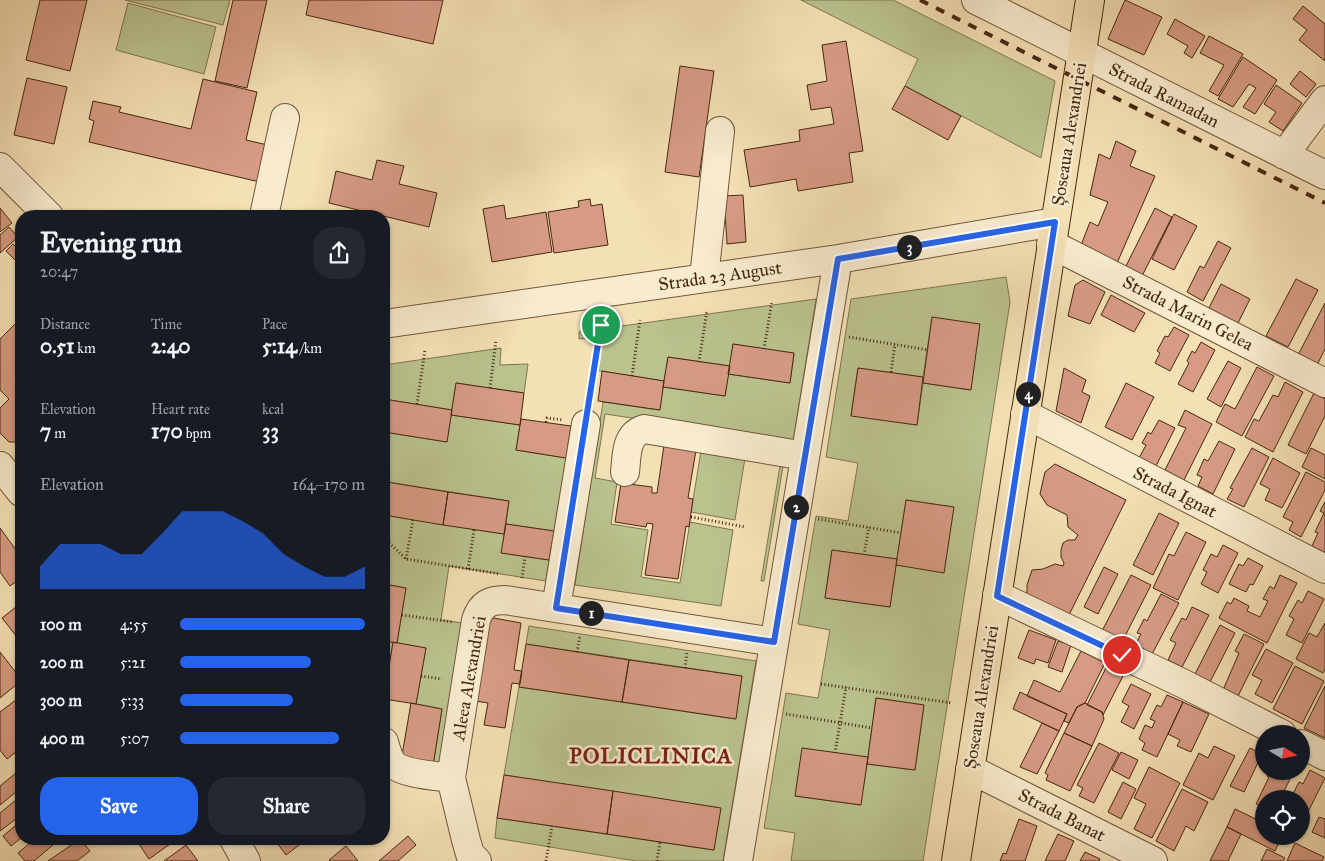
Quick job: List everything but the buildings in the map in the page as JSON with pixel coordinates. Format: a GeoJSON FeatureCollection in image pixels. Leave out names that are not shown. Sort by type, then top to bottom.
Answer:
{"type":"FeatureCollection","features":[{"type":"Feature","properties":{"kind":"main road","name":"Șoseaua Alexandriei"},"geometry":{"type":"LineString","coordinates":[[956,861],[1090,0]]}},
{"type":"Feature","properties":{"kind":"street","name":"Strada Ramadan"},"geometry":{"type":"LineString","coordinates":[[976,0],[1325,175]]}},
{"type":"Feature","properties":{"kind":"street"},"geometry":{"type":"LineString","coordinates":[[1284,155],[1325,100]]}},
{"type":"Feature","properties":{"kind":"street"},"geometry":{"type":"LineString","coordinates":[[265,210],[285,118]]}},
{"type":"Feature","properties":{"kind":"street"},"geometry":{"type":"LineString","coordinates":[[704,278],[720,131]]}},
{"type":"Feature","properties":{"kind":"street"},"geometry":{"type":"LineString","coordinates":[[0,167],[43,210]]}},
{"type":"Feature","properties":{"kind":"street","name":"Strada 23 August"},"geometry":{"type":"LineString","coordinates":[[390,323],[838,259],[1053,233]]}},
{"type":"Feature","properties":{"kind":"street","name":"Strada Marin Gelea"},"geometry":{"type":"LineString","coordinates":[[1053,233],[1325,383]]}},
{"type":"Feature","properties":{"kind":"street"},"geometry":{"type":"LineString","coordinates":[[738,861],[838,259]]}},
{"type":"Feature","properties":{"kind":"street","name":"Strada Ignat"},"geometry":{"type":"LineString","coordinates":[[1025,414],[1325,569]]}},
{"type":"Feature","properties":{"kind":"street"},"geometry":{"type":"LineString","coordinates":[[558,595],[586,424]]}},
{"type":"Feature","properties":{"kind":"street"},"geometry":{"type":"LineString","coordinates":[[625,472],[630,439],[634,434],[644,429],[805,456]]}},
{"type":"Feature","properties":{"kind":"street","name":"Aleea Alexandriei"},"geometry":{"type":"LineString","coordinates":[[477,861],[470,854],[451,778],[475,625],[480,609],[490,601],[558,595],[774,642]]}},
{"type":"Feature","properties":{"kind":"street"},"geometry":{"type":"LineString","coordinates":[[997,596],[1184,684],[1264,725]]}},
{"type":"Feature","properties":{"kind":"street"},"geometry":{"type":"LineString","coordinates":[[1310,748],[1325,756]]}},
{"type":"Feature","properties":{"kind":"street"},"geometry":{"type":"LineString","coordinates":[[390,758],[394,765],[403,770],[451,778]]}},
{"type":"Feature","properties":{"kind":"street","name":"Strada Banat"},"geometry":{"type":"LineString","coordinates":[[970,769],[1153,861]]}},
{"type":"Feature","properties":{"kind":"street"},"geometry":{"type":"LineString","coordinates":[[237,845],[246,861]]}},
{"type":"Feature","properties":{"kind":"path"},"geometry":{"type":"LineString","coordinates":[[764,349],[772,301]]}},
{"type":"Feature","properties":{"kind":"path"},"geometry":{"type":"LineString","coordinates":[[699,362],[707,310]]}},
{"type":"Feature","properties":{"kind":"path"},"geometry":{"type":"LineString","coordinates":[[632,376],[640,320]]}},
{"type":"Feature","properties":{"kind":"path"},"geometry":{"type":"LineString","coordinates":[[586,424],[601,325]]}},
{"type":"Feature","properties":{"kind":"path"},"geometry":{"type":"LineString","coordinates":[[826,333],[928,350]]}},
{"type":"Feature","properties":{"kind":"path"},"geometry":{"type":"LineString","coordinates":[[490,388],[496,340]]}},
{"type":"Feature","properties":{"kind":"path"},"geometry":{"type":"LineString","coordinates":[[891,372],[895,344]]}},
{"type":"Feature","properties":{"kind":"path"},"geometry":{"type":"LineString","coordinates":[[417,404],[425,350]]}},
{"type":"Feature","properties":{"kind":"path"},"geometry":{"type":"LineString","coordinates":[[795,516],[901,533]]}},
{"type":"Feature","properties":{"kind":"path"},"geometry":{"type":"LineString","coordinates":[[691,517],[745,527]]}},
{"type":"Feature","properties":{"kind":"path"},"geometry":{"type":"LineString","coordinates":[[406,559],[412,520]]}},
{"type":"Feature","properties":{"kind":"path"},"geometry":{"type":"LineString","coordinates":[[864,555],[868,527]]}},
{"type":"Feature","properties":{"kind":"path"},"geometry":{"type":"LineString","coordinates":[[468,569],[474,530]]}},
{"type":"Feature","properties":{"kind":"path"},"geometry":{"type":"LineString","coordinates":[[390,544],[406,559],[507,575]]}},
{"type":"Feature","properties":{"kind":"path"},"geometry":{"type":"LineString","coordinates":[[522,578],[525,556]]}},
{"type":"Feature","properties":{"kind":"path"},"geometry":{"type":"LineString","coordinates":[[515,576],[558,595]]}},
{"type":"Feature","properties":{"kind":"path"},"geometry":{"type":"LineString","coordinates":[[402,615],[475,625]]}},
{"type":"Feature","properties":{"kind":"path"},"geometry":{"type":"LineString","coordinates":[[821,684],[952,703]]}},
{"type":"Feature","properties":{"kind":"path"},"geometry":{"type":"LineString","coordinates":[[835,753],[846,687]]}},
{"type":"Feature","properties":{"kind":"path"},"geometry":{"type":"LineString","coordinates":[[763,711],[872,728]]}},
{"type":"Feature","properties":{"kind":"path"},"geometry":{"type":"LineString","coordinates":[[546,861],[552,826]]}},
{"type":"Feature","properties":{"kind":"path"},"geometry":{"type":"LineString","coordinates":[[657,861],[660,842]]}},
{"type":"Feature","properties":{"kind":"green space"},"geometry":{"type":"Polygon","coordinates":[[[125,0],[230,0],[223,25],[125,0]]]}},
{"type":"Feature","properties":{"kind":"green space"},"geometry":{"type":"Polygon","coordinates":[[[801,0],[893,0],[1055,81],[1041,158],[905,86],[918,59],[801,0]]]}},
{"type":"Feature","properties":{"kind":"green space"},"geometry":{"type":"Polygon","coordinates":[[[128,3],[216,27],[204,74],[116,50],[128,3]]]}},
{"type":"Feature","properties":{"kind":"green space"},"geometry":{"type":"Polygon","coordinates":[[[1006,277],[1010,302],[923,861],[791,861],[795,833],[764,828],[786,693],[818,698],[830,630],[798,624],[816,516],[848,521],[858,463],[826,457],[851,299],[1006,277]],[[932,317],[923,377],[858,368],[851,415],[917,425],[923,383],[971,390],[932,317]],[[906,500],[897,559],[832,550],[825,598],[890,607],[896,565],[944,572],[953,507],[906,500]],[[876,698],[868,757],[795,796],[860,805],[867,764],[915,770],[924,705],[876,698]]]}},
{"type":"Feature","properties":{"kind":"green space"},"geometry":{"type":"Polygon","coordinates":[[[816,299],[793,442],[605,414],[595,478],[617,482],[611,524],[648,530],[641,577],[680,583],[690,522],[733,530],[721,606],[575,585],[603,402],[659,410],[663,387],[725,396],[728,374],[790,383],[794,354],[733,344],[730,366],[668,357],[664,381],[594,370],[599,337],[579,339],[579,332],[816,299]]]}},
{"type":"Feature","properties":{"kind":"green space"},"geometry":{"type":"Polygon","coordinates":[[[501,348],[500,365],[528,364],[524,393],[456,383],[452,410],[390,400],[390,364],[501,348]]]}},
{"type":"Feature","properties":{"kind":"green space"},"geometry":{"type":"Polygon","coordinates":[[[451,415],[520,425],[516,450],[566,458],[554,531],[506,524],[509,501],[390,482],[390,433],[447,442],[451,415]]]}},
{"type":"Feature","properties":{"kind":"green space"},"geometry":{"type":"Polygon","coordinates":[[[701,451],[745,458],[735,520],[691,512],[701,451]]]}},
{"type":"Feature","properties":{"kind":"green space"},"geometry":{"type":"Polygon","coordinates":[[[781,460],[784,460],[764,581],[761,581],[781,460]]]}},
{"type":"Feature","properties":{"kind":"green space"},"geometry":{"type":"Polygon","coordinates":[[[390,516],[504,534],[502,553],[549,560],[546,581],[449,566],[441,620],[463,623],[441,766],[433,766],[442,709],[416,704],[426,648],[397,643],[406,588],[390,585],[390,516]]]}},
{"type":"Feature","properties":{"kind":"green space"},"geometry":{"type":"Polygon","coordinates":[[[529,626],[756,661],[723,861],[636,861],[495,838],[497,818],[713,850],[720,808],[504,775],[519,687],[735,719],[742,676],[526,644],[529,626]]]}},
{"type":"Feature","properties":{"kind":"green space"},"geometry":{"type":"Polygon","coordinates":[[[390,642],[393,642],[390,660],[390,642]]]}},
{"type":"Feature","properties":{"kind":"railway"},"geometry":{"type":"LineString","coordinates":[[920,0],[1325,203]]}},
{"type":"Feature","properties":{"kind":"district","name":"POLICLINICA"},"geometry":{"type":"Point","coordinates":[651,755]}},
{"type":"Feature","properties":{"kind":"route"},"geometry":{"type":"LineString","coordinates":[[601,325],[556,608],[774,642],[838,259],[1055,222],[997,596],[1122,655]]}}]}
